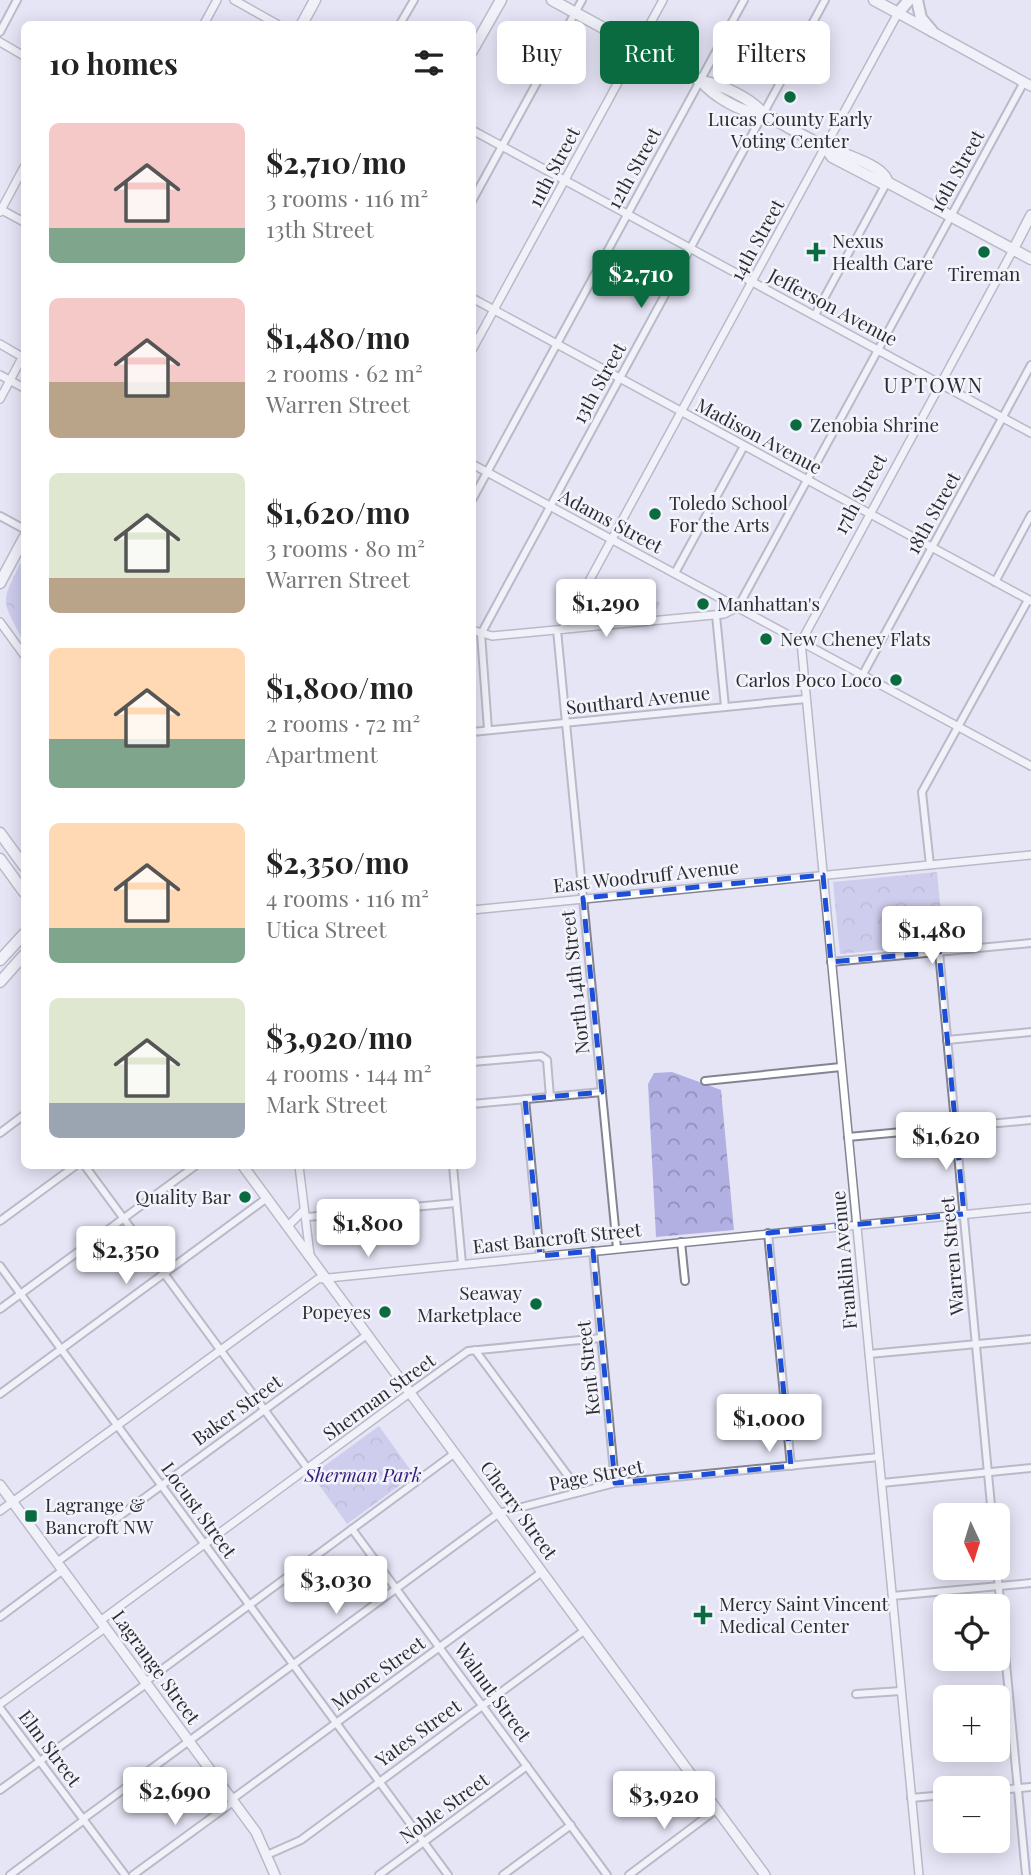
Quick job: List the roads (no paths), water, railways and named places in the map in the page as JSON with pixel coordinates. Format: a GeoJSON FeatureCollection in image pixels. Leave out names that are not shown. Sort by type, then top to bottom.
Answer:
{"type":"FeatureCollection","features":[{"type":"Feature","properties":{"kind":"highway"},"geometry":{"type":"LineString","coordinates":[[898,13],[909,0]]}},
{"type":"Feature","properties":{"kind":"highway"},"geometry":{"type":"LineString","coordinates":[[917,0],[919,14],[932,31]]}},
{"type":"Feature","properties":{"kind":"main road"},"geometry":{"type":"LineString","coordinates":[[304,21],[315,0]]}},
{"type":"Feature","properties":{"kind":"main road"},"geometry":{"type":"LineString","coordinates":[[476,44],[501,0]]}},
{"type":"Feature","properties":{"kind":"main road"},"geometry":{"type":"LineString","coordinates":[[552,0],[600,27]]}},
{"type":"Feature","properties":{"kind":"main road"},"geometry":{"type":"LineString","coordinates":[[874,0],[1027,84]]}},
{"type":"Feature","properties":{"kind":"main road"},"geometry":{"type":"LineString","coordinates":[[701,81],[711,83],[757,106],[763,113],[825,147],[838,149],[884,173],[887,181],[1031,259]]}},
{"type":"Feature","properties":{"kind":"main road","name":"17th Street"},"geometry":{"type":"LineString","coordinates":[[1013,250],[1031,215]]}},
{"type":"Feature","properties":{"kind":"main road"},"geometry":{"type":"LineString","coordinates":[[0,583],[21,544]]}},
{"type":"Feature","properties":{"kind":"main road"},"geometry":{"type":"LineString","coordinates":[[0,833],[21,862]]}},
{"type":"Feature","properties":{"kind":"main road"},"geometry":{"type":"LineString","coordinates":[[2,863],[21,888]]}},
{"type":"Feature","properties":{"kind":"main road"},"geometry":{"type":"LineString","coordinates":[[0,960],[21,937]]}},
{"type":"Feature","properties":{"kind":"main road"},"geometry":{"type":"LineString","coordinates":[[0,982],[21,958]]}},
{"type":"Feature","properties":{"kind":"main road","name":"Cherry Street"},"geometry":{"type":"LineString","coordinates":[[245,1169],[765,1875]]}},
{"type":"Feature","properties":{"kind":"main road","name":"Lagrange Street"},"geometry":{"type":"LineString","coordinates":[[0,1485],[256,1832],[275,1875]]}},
{"type":"Feature","properties":{"kind":"street"},"geometry":{"type":"LineString","coordinates":[[0,32],[17,0]]}},
{"type":"Feature","properties":{"kind":"street"},"geometry":{"type":"LineString","coordinates":[[206,21],[217,0]]}},
{"type":"Feature","properties":{"kind":"street"},"geometry":{"type":"LineString","coordinates":[[234,0],[272,21]]}},
{"type":"Feature","properties":{"kind":"street"},"geometry":{"type":"LineString","coordinates":[[402,21],[414,0]]}},
{"type":"Feature","properties":{"kind":"street"},"geometry":{"type":"LineString","coordinates":[[476,194],[582,0]]}},
{"type":"Feature","properties":{"kind":"street","name":"11th Street"},"geometry":{"type":"LineString","coordinates":[[651,21],[663,0]]}},
{"type":"Feature","properties":{"kind":"street","name":"12th Street"},"geometry":{"type":"LineString","coordinates":[[476,493],[744,0]]}},
{"type":"Feature","properties":{"kind":"street","name":"13th Street"},"geometry":{"type":"LineString","coordinates":[[481,634],[825,0]]}},
{"type":"Feature","properties":{"kind":"street","name":"14th Street"},"geometry":{"type":"LineString","coordinates":[[560,629],[613,540],[898,13]]}},
{"type":"Feature","properties":{"kind":"street"},"geometry":{"type":"LineString","coordinates":[[0,42],[21,54]]}},
{"type":"Feature","properties":{"kind":"street","name":"11th Street"},"geometry":{"type":"LineString","coordinates":[[476,343],[617,84]]}},
{"type":"Feature","properties":{"kind":"street","name":"16th Street"},"geometry":{"type":"LineString","coordinates":[[738,607],[951,216],[1027,84]]}},
{"type":"Feature","properties":{"kind":"street","name":"Jefferson Avenue"},"geometry":{"type":"LineString","coordinates":[[476,132],[1031,433]]}},
{"type":"Feature","properties":{"kind":"street"},"geometry":{"type":"LineString","coordinates":[[21,172],[0,210],[21,220]]}},
{"type":"Feature","properties":{"kind":"street"},"geometry":{"type":"LineString","coordinates":[[814,315],[887,181]]}},
{"type":"Feature","properties":{"kind":"street","name":"17th Street"},"geometry":{"type":"LineString","coordinates":[[801,642],[1013,250]]}},
{"type":"Feature","properties":{"kind":"street","name":"Madison Avenue"},"geometry":{"type":"LineString","coordinates":[[476,300],[1029,600]]}},
{"type":"Feature","properties":{"kind":"street"},"geometry":{"type":"LineString","coordinates":[[0,344],[21,354]]}},
{"type":"Feature","properties":{"kind":"street"},"geometry":{"type":"LineString","coordinates":[[0,399],[21,361]]}},
{"type":"Feature","properties":{"kind":"street","name":"18th Street"},"geometry":{"type":"LineString","coordinates":[[862,676],[1031,365]]}},
{"type":"Feature","properties":{"kind":"street"},"geometry":{"type":"LineString","coordinates":[[0,375],[21,386]]}},
{"type":"Feature","properties":{"kind":"street"},"geometry":{"type":"LineString","coordinates":[[675,573],[744,446]]}},
{"type":"Feature","properties":{"kind":"street","name":"Adams Street"},"geometry":{"type":"LineString","coordinates":[[476,466],[1031,766]]}},
{"type":"Feature","properties":{"kind":"street"},"geometry":{"type":"LineString","coordinates":[[995,582],[1031,515]]}},
{"type":"Feature","properties":{"kind":"street"},"geometry":{"type":"LineString","coordinates":[[0,516],[21,527]]}},
{"type":"Feature","properties":{"kind":"street"},"geometry":{"type":"LineString","coordinates":[[930,865],[922,792],[1029,600]]}},
{"type":"Feature","properties":{"kind":"street"},"geometry":{"type":"LineString","coordinates":[[476,632],[492,636],[716,615],[738,607]]}},
{"type":"Feature","properties":{"kind":"street"},"geometry":{"type":"LineString","coordinates":[[716,615],[725,707]]}},
{"type":"Feature","properties":{"kind":"street"},"geometry":{"type":"LineString","coordinates":[[0,622],[21,651]]}},
{"type":"Feature","properties":{"kind":"street","name":"North 14th Street"},"geometry":{"type":"LineString","coordinates":[[560,629],[565,723],[617,1248]]}},
{"type":"Feature","properties":{"kind":"street"},"geometry":{"type":"LineString","coordinates":[[481,634],[488,730]]}},
{"type":"Feature","properties":{"kind":"street","name":"Franklin Avenue"},"geometry":{"type":"LineString","coordinates":[[801,642],[919,1875]]}},
{"type":"Feature","properties":{"kind":"street","name":"Southard Avenue"},"geometry":{"type":"LineString","coordinates":[[476,732],[806,699]]}},
{"type":"Feature","properties":{"kind":"street","name":"East Woodruff Avenue"},"geometry":{"type":"LineString","coordinates":[[476,910],[1031,855]]}},
{"type":"Feature","properties":{"kind":"street"},"geometry":{"type":"LineString","coordinates":[[831,962],[1031,943]]}},
{"type":"Feature","properties":{"kind":"street","name":"Warren Street"},"geometry":{"type":"LineString","coordinates":[[939,952],[991,1503]]}},
{"type":"Feature","properties":{"kind":"street"},"geometry":{"type":"LineString","coordinates":[[947,1040],[1031,1032]]}},
{"type":"Feature","properties":{"kind":"street"},"geometry":{"type":"LineString","coordinates":[[476,1062],[541,1056],[547,1059],[550,1097]]}},
{"type":"Feature","properties":{"kind":"street"},"geometry":{"type":"LineString","coordinates":[[705,1081],[841,1067]]}},
{"type":"Feature","properties":{"kind":"street"},"geometry":{"type":"LineString","coordinates":[[476,1104],[602,1092]]}},
{"type":"Feature","properties":{"kind":"street"},"geometry":{"type":"LineString","coordinates":[[525,1099],[540,1256]]}},
{"type":"Feature","properties":{"kind":"street"},"geometry":{"type":"LineString","coordinates":[[0,1133],[21,1117]]}},
{"type":"Feature","properties":{"kind":"street"},"geometry":{"type":"LineString","coordinates":[[848,1137],[1031,1120]]}},
{"type":"Feature","properties":{"kind":"street"},"geometry":{"type":"LineString","coordinates":[[0,1221],[71,1169]]}},
{"type":"Feature","properties":{"kind":"street"},"geometry":{"type":"LineString","coordinates":[[87,1169],[307,1469]]}},
{"type":"Feature","properties":{"kind":"street"},"geometry":{"type":"LineString","coordinates":[[0,1309],[191,1169]]}},
{"type":"Feature","properties":{"kind":"street"},"geometry":{"type":"LineString","coordinates":[[299,1169],[310,1255]]}},
{"type":"Feature","properties":{"kind":"street"},"geometry":{"type":"LineString","coordinates":[[453,1169],[462,1264]]}},
{"type":"Feature","properties":{"kind":"street"},"geometry":{"type":"LineString","coordinates":[[0,1394],[267,1198]]}},
{"type":"Feature","properties":{"kind":"street"},"geometry":{"type":"LineString","coordinates":[[288,1226],[305,1214],[456,1203]]}},
{"type":"Feature","properties":{"kind":"street","name":"East Bancroft Street"},"geometry":{"type":"LineString","coordinates":[[0,1511],[302,1288],[326,1277],[1031,1208]]}},
{"type":"Feature","properties":{"kind":"street"},"geometry":{"type":"LineString","coordinates":[[768,1233],[791,1466]]}},
{"type":"Feature","properties":{"kind":"street"},"geometry":{"type":"LineString","coordinates":[[681,1242],[685,1281]]}},
{"type":"Feature","properties":{"kind":"street","name":"Kent Street"},"geometry":{"type":"LineString","coordinates":[[593,1251],[615,1483]]}},
{"type":"Feature","properties":{"kind":"street","name":"Locust Street"},"geometry":{"type":"LineString","coordinates":[[0,1266],[448,1875]]}},
{"type":"Feature","properties":{"kind":"street","name":"Baker Street"},"geometry":{"type":"LineString","coordinates":[[57,1562],[368,1334]]}},
{"type":"Feature","properties":{"kind":"street","name":"Sherman Street"},"geometry":{"type":"LineString","coordinates":[[0,1706],[205,1545],[468,1352],[601,1338]]}},
{"type":"Feature","properties":{"kind":"street"},"geometry":{"type":"LineString","coordinates":[[869,1354],[1031,1339]]}},
{"type":"Feature","properties":{"kind":"street"},"geometry":{"type":"LineString","coordinates":[[475,1350],[580,1492]]}},
{"type":"Feature","properties":{"kind":"street"},"geometry":{"type":"LineString","coordinates":[[0,1790],[455,1453]]}},
{"type":"Feature","properties":{"kind":"street","name":"Page Street"},"geometry":{"type":"LineString","coordinates":[[10,1875],[499,1513],[615,1483],[879,1457]]}},
{"type":"Feature","properties":{"kind":"street"},"geometry":{"type":"LineString","coordinates":[[882,1483],[1031,1468]]}},
{"type":"Feature","properties":{"kind":"street","name":"Walnut Street"},"geometry":{"type":"LineString","coordinates":[[352,1529],[607,1875]]}},
{"type":"Feature","properties":{"kind":"street"},"geometry":{"type":"LineString","coordinates":[[0,1617],[63,1570]]}},
{"type":"Feature","properties":{"kind":"street","name":"Moore Street"},"geometry":{"type":"LineString","coordinates":[[133,1875],[542,1572]]}},
{"type":"Feature","properties":{"kind":"street"},"geometry":{"type":"LineString","coordinates":[[998,1580],[1026,1875]]}},
{"type":"Feature","properties":{"kind":"street"},"geometry":{"type":"LineString","coordinates":[[892,1597],[1031,1583]]}},
{"type":"Feature","properties":{"kind":"street","name":"Yates Street"},"geometry":{"type":"LineString","coordinates":[[267,1855],[301,1840],[585,1630]]}},
{"type":"Feature","properties":{"kind":"street"},"geometry":{"type":"LineString","coordinates":[[856,1694],[901,1691]]}},
{"type":"Feature","properties":{"kind":"street","name":"Elm Street"},"geometry":{"type":"LineString","coordinates":[[0,1706],[125,1875]]}},
{"type":"Feature","properties":{"kind":"street","name":"Noble Street"},"geometry":{"type":"LineString","coordinates":[[379,1875],[527,1766]]}},
{"type":"Feature","properties":{"kind":"street"},"geometry":{"type":"LineString","coordinates":[[1010,1789],[1031,1787]]}},
{"type":"Feature","properties":{"kind":"street"},"geometry":{"type":"LineString","coordinates":[[911,1798],[933,1796]]}},
{"type":"Feature","properties":{"kind":"street"},"geometry":{"type":"LineString","coordinates":[[629,1875],[717,1809]]}},
{"type":"Feature","properties":{"kind":"street"},"geometry":{"type":"LineString","coordinates":[[503,1875],[571,1825]]}},
{"type":"Feature","properties":{"kind":"place","name":"Lucas County Early Voting Center"},"geometry":{"type":"Point","coordinates":[790,97]}},
{"type":"Feature","properties":{"kind":"place","name":"Nexus Health Care"},"geometry":{"type":"Point","coordinates":[816,252]}},
{"type":"Feature","properties":{"kind":"place","name":"Tireman"},"geometry":{"type":"Point","coordinates":[984,252]}},
{"type":"Feature","properties":{"kind":"place","name":"Zenobia Shrine"},"geometry":{"type":"Point","coordinates":[796,425]}},
{"type":"Feature","properties":{"kind":"place","name":"Toledo School For the Arts"},"geometry":{"type":"Point","coordinates":[655,514]}},
{"type":"Feature","properties":{"kind":"place","name":"Manhattan's"},"geometry":{"type":"Point","coordinates":[703,604]}},
{"type":"Feature","properties":{"kind":"place","name":"New Cheney Flats"},"geometry":{"type":"Point","coordinates":[766,639]}},
{"type":"Feature","properties":{"kind":"place","name":"Carlos Poco Loco"},"geometry":{"type":"Point","coordinates":[896,680]}},
{"type":"Feature","properties":{"kind":"place","name":"Quality Bar"},"geometry":{"type":"Point","coordinates":[245,1197]}},
{"type":"Feature","properties":{"kind":"place","name":"Seaway Marketplace"},"geometry":{"type":"Point","coordinates":[536,1304]}},
{"type":"Feature","properties":{"kind":"place","name":"Popeyes"},"geometry":{"type":"Point","coordinates":[385,1312]}},
{"type":"Feature","properties":{"kind":"place","name":"Lagrange & Bancroft NW"},"geometry":{"type":"Point","coordinates":[31,1516]}},
{"type":"Feature","properties":{"kind":"place","name":"Mercy Saint Vincent Medical Center"},"geometry":{"type":"Point","coordinates":[703,1615]}},
{"type":"Feature","properties":{"kind":"district","name":"UPTOWN"},"geometry":{"type":"Point","coordinates":[934,386]}},
{"type":"Feature","properties":{"kind":"park label","name":"Sherman Park"},"geometry":{"type":"Point","coordinates":[363,1475]}}]}
